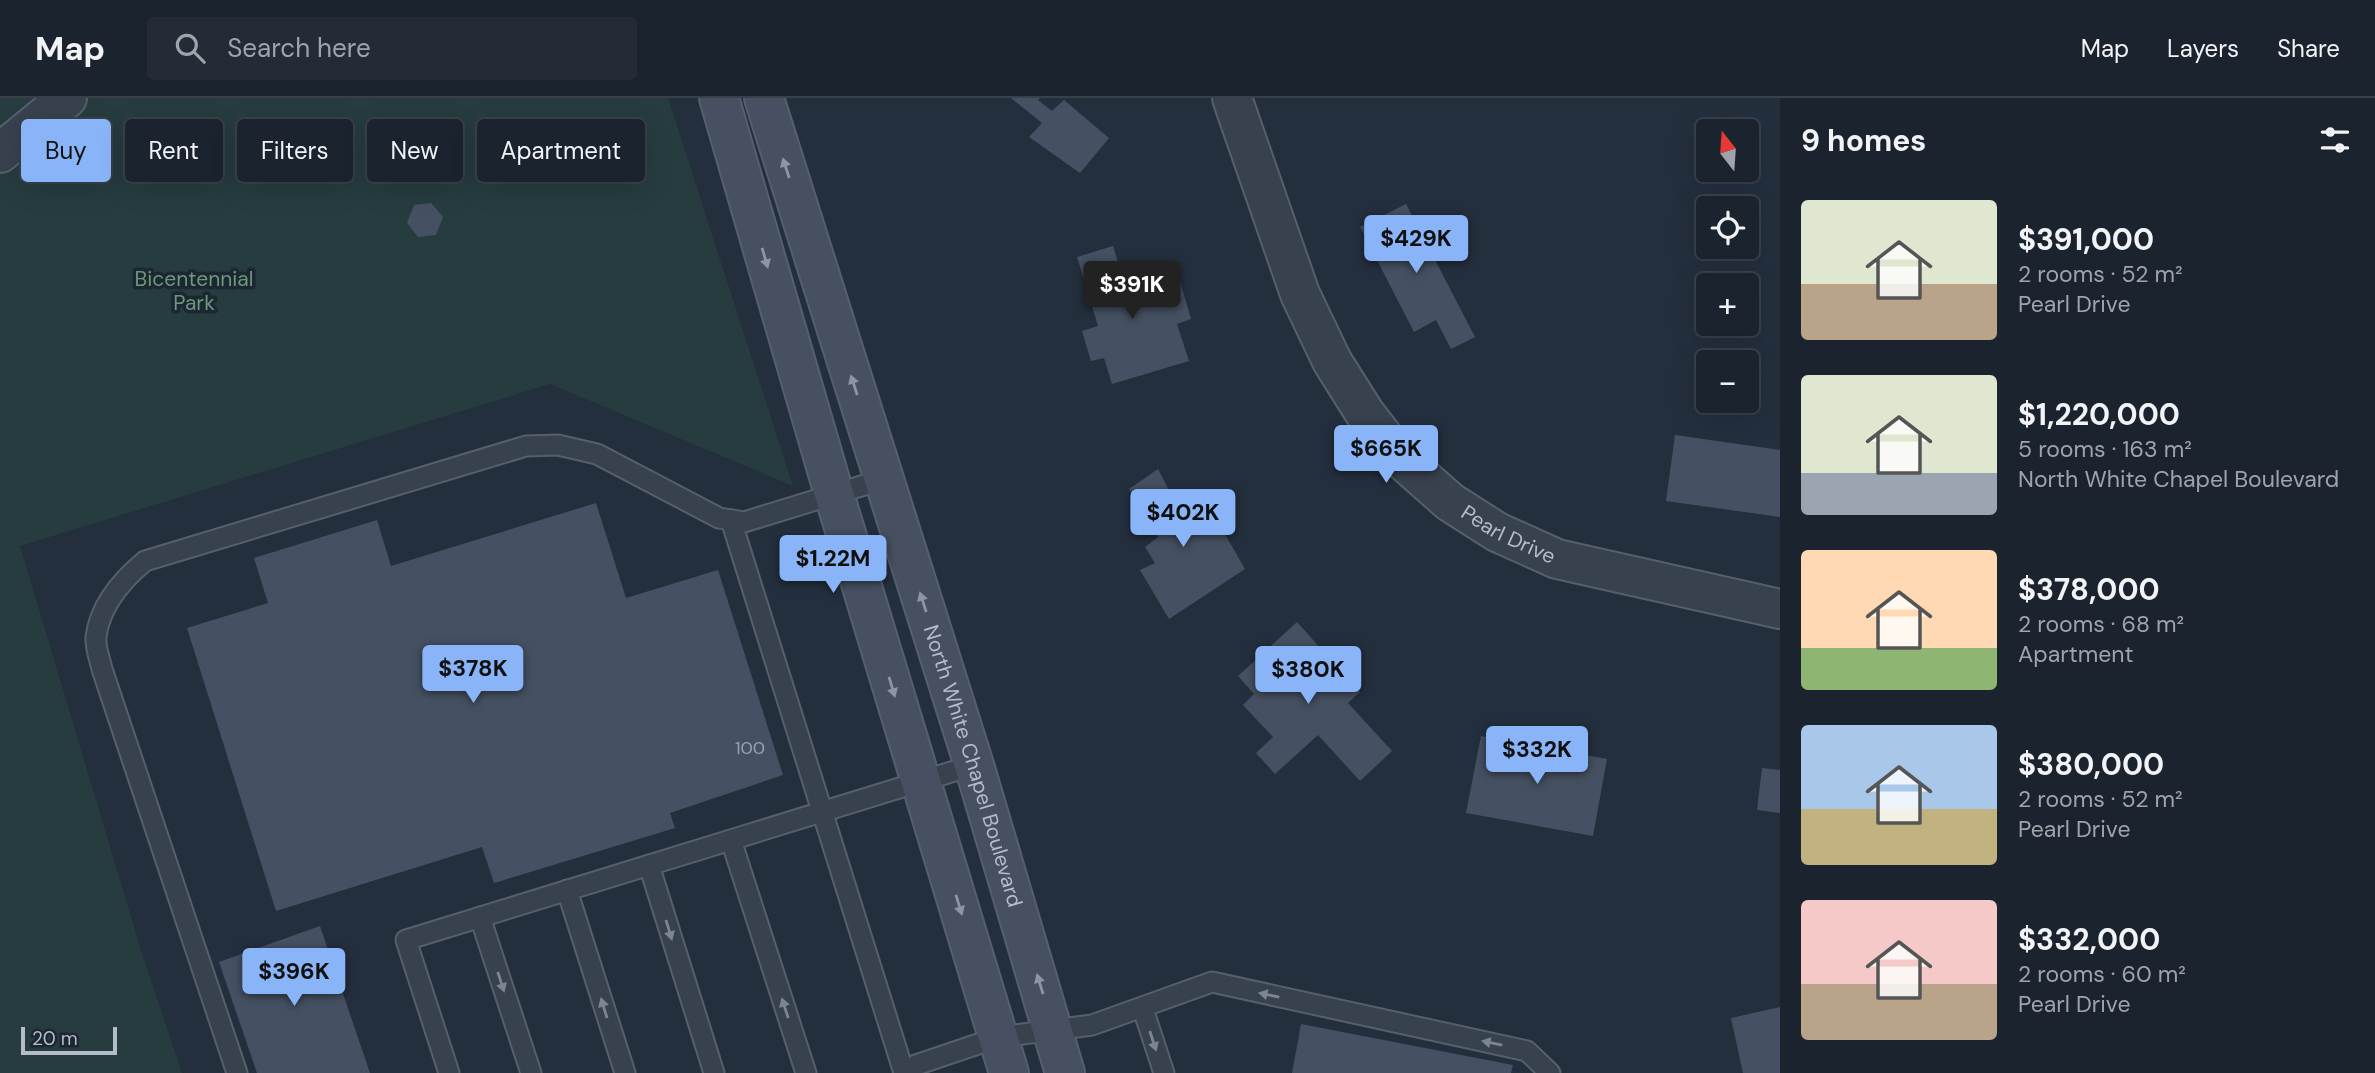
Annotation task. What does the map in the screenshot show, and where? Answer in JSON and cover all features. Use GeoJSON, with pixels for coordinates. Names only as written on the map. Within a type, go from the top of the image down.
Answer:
{"type":"FeatureCollection","features":[{"type":"Feature","properties":{"kind":"main road"},"geometry":{"type":"LineString","coordinates":[[719,98],[834,494],[1004,1055]]}},
{"type":"Feature","properties":{"kind":"main road","name":"North White Chapel Boulevard"},"geometry":{"type":"LineString","coordinates":[[764,98],[974,765],[1065,1073]]}},
{"type":"Feature","properties":{"kind":"street"},"geometry":{"type":"LineString","coordinates":[[0,153],[67,98]]}},
{"type":"Feature","properties":{"kind":"street","name":"Pearl Drive"},"geometry":{"type":"LineString","coordinates":[[1232,98],[1305,305],[1332,361],[1364,412],[1398,456],[1450,502],[1497,532],[1557,559],[1780,609]]}},
{"type":"Feature","properties":{"kind":"lane"},"geometry":{"type":"LineString","coordinates":[[237,1073],[102,669],[95,639],[103,612],[123,579],[145,561],[526,446],[558,445],[597,454],[719,518],[744,522],[884,479]]}},
{"type":"Feature","properties":{"kind":"lane"},"geometry":{"type":"LineString","coordinates":[[731,520],[821,813],[912,1071],[1004,1055],[1054,1031],[1092,1026],[1212,982],[1527,1051],[1550,1073]]}},
{"type":"Feature","properties":{"kind":"lane"},"geometry":{"type":"LineString","coordinates":[[449,1073],[406,940],[974,765]]}},
{"type":"Feature","properties":{"kind":"lane"},"geometry":{"type":"LineString","coordinates":[[731,840],[806,1073]]}},
{"type":"Feature","properties":{"kind":"lane"},"geometry":{"type":"LineString","coordinates":[[649,865],[714,1073]]}},
{"type":"Feature","properties":{"kind":"lane"},"geometry":{"type":"LineString","coordinates":[[567,890],[625,1073]]}},
{"type":"Feature","properties":{"kind":"lane"},"geometry":{"type":"LineString","coordinates":[[480,917],[531,1073]]}},
{"type":"Feature","properties":{"kind":"lane"},"geometry":{"type":"LineString","coordinates":[[1143,1009],[1164,1073]]}},
{"type":"Feature","properties":{"kind":"green space","name":"Bicentennial Park"},"geometry":{"type":"Polygon","coordinates":[[[0,98],[668,98],[793,486],[550,384],[20,546],[143,957],[182,1073],[0,1073],[0,98]]]}},
{"type":"Feature","properties":{"kind":"building"},"geometry":{"type":"Polygon","coordinates":[[[1011,98],[1040,98],[1038,100],[1052,111],[1064,100],[1109,138],[1080,173],[1029,137],[1042,123],[1011,98]]]}},
{"type":"Feature","properties":{"kind":"building"},"geometry":{"type":"Polygon","coordinates":[[[431,203],[443,217],[436,235],[418,237],[407,223],[414,205],[431,203]]]}},
{"type":"Feature","properties":{"kind":"building"},"geometry":{"type":"Polygon","coordinates":[[[1406,204],[1475,337],[1451,349],[1436,320],[1414,332],[1360,227],[1406,204]]]}},
{"type":"Feature","properties":{"kind":"building"},"geometry":{"type":"Polygon","coordinates":[[[1113,246],[1129,297],[1180,281],[1191,319],[1177,324],[1189,361],[1112,384],[1104,358],[1091,361],[1082,331],[1098,326],[1077,257],[1113,246]]]}},
{"type":"Feature","properties":{"kind":"building"},"geometry":{"type":"Polygon","coordinates":[[[1675,435],[1780,450],[1780,517],[1666,501],[1675,435]]]}},
{"type":"Feature","properties":{"kind":"building"},"geometry":{"type":"Polygon","coordinates":[[[1158,469],[1184,519],[1210,508],[1245,569],[1169,619],[1140,570],[1155,563],[1145,547],[1158,537],[1129,489],[1158,469]]]}},
{"type":"Feature","properties":{"kind":"building"},"geometry":{"type":"Polygon","coordinates":[[[596,503],[626,598],[718,570],[783,775],[670,813],[675,828],[494,883],[482,847],[276,911],[187,628],[268,603],[254,558],[377,520],[391,566],[596,503]]]}},
{"type":"Feature","properties":{"kind":"building"},"geometry":{"type":"Polygon","coordinates":[[[1297,622],[1360,692],[1348,703],[1392,751],[1360,781],[1318,735],[1275,774],[1256,753],[1273,737],[1243,705],[1254,694],[1238,676],[1297,622]]]}},
{"type":"Feature","properties":{"kind":"building"},"geometry":{"type":"Polygon","coordinates":[[[1481,736],[1607,759],[1593,836],[1466,813],[1481,736]]]}},
{"type":"Feature","properties":{"kind":"building"},"geometry":{"type":"Polygon","coordinates":[[[1762,768],[1780,770],[1780,813],[1757,810],[1762,768]]]}},
{"type":"Feature","properties":{"kind":"building"},"geometry":{"type":"Polygon","coordinates":[[[320,926],[370,1073],[257,1073],[219,962],[320,926]]]}},
{"type":"Feature","properties":{"kind":"building"},"geometry":{"type":"Polygon","coordinates":[[[1780,1007],[1780,1073],[1743,1073],[1731,1018],[1780,1007]]]}},
{"type":"Feature","properties":{"kind":"building"},"geometry":{"type":"Polygon","coordinates":[[[1301,1024],[1513,1065],[1511,1073],[1292,1073],[1301,1024]]]}}]}
